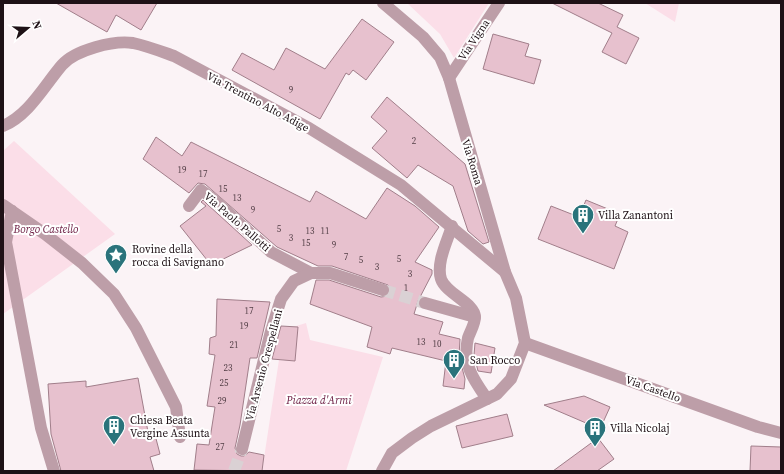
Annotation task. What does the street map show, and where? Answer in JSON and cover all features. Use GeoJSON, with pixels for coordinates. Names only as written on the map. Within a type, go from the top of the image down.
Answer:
{"type":"FeatureCollection","features":[{"type":"Feature","properties":{"kind":"street","name":"Via Roma"},"geometry":{"type":"LineString","coordinates":[[383,3],[423,37],[440,57],[449,78],[505,272],[516,298],[525,343]]}},
{"type":"Feature","properties":{"kind":"street","name":"Via Vigna"},"geometry":{"type":"LineString","coordinates":[[449,78],[499,3]]}},
{"type":"Feature","properties":{"kind":"street","name":"Via Trentino Alto Adige"},"geometry":{"type":"LineString","coordinates":[[3,126],[13,122],[33,102],[63,63],[84,51],[108,45],[131,43],[145,46],[174,56],[346,150],[402,185],[505,272]]}},
{"type":"Feature","properties":{"kind":"street","name":"Via Paolo Pallotti"},"geometry":{"type":"LineString","coordinates":[[189,206],[201,190],[212,198],[271,252],[312,273]]}},
{"type":"Feature","properties":{"kind":"street"},"geometry":{"type":"LineString","coordinates":[[8,208],[45,234],[82,263],[114,294],[136,328],[176,407],[180,437]]}},
{"type":"Feature","properties":{"kind":"street"},"geometry":{"type":"LineString","coordinates":[[8,208],[6,242],[41,428],[54,471]]}},
{"type":"Feature","properties":{"kind":"street"},"geometry":{"type":"LineString","coordinates":[[452,226],[440,265],[441,280],[448,290],[472,309],[475,317],[468,339],[465,356],[471,376],[487,399]]}},
{"type":"Feature","properties":{"kind":"street","name":"Via Arsenio Crespellani"},"geometry":{"type":"LineString","coordinates":[[242,449],[271,331],[281,299],[294,281],[312,273],[330,273],[383,290]]}},
{"type":"Feature","properties":{"kind":"street"},"geometry":{"type":"LineString","coordinates":[[425,304],[475,317]]}},
{"type":"Feature","properties":{"kind":"street"},"geometry":{"type":"LineString","coordinates":[[382,471],[392,453],[412,438],[430,426],[497,394],[511,379],[525,343]]}},
{"type":"Feature","properties":{"kind":"street","name":"Via Castello"},"geometry":{"type":"LineString","coordinates":[[525,343],[758,427],[781,433]]}},
{"type":"Feature","properties":{"kind":"green space"},"geometry":{"type":"Polygon","coordinates":[[[407,3],[489,3],[454,58],[440,34],[407,3]]]}},
{"type":"Feature","properties":{"kind":"green space"},"geometry":{"type":"Polygon","coordinates":[[[645,3],[679,3],[675,22],[645,3]]]}},
{"type":"Feature","properties":{"kind":"green space","name":"Borgo Castello"},"geometry":{"type":"Polygon","coordinates":[[[14,141],[115,234],[3,314],[3,151],[14,141]]]}},
{"type":"Feature","properties":{"kind":"green space","name":"Piazza d'Armi"},"geometry":{"type":"Polygon","coordinates":[[[306,323],[310,340],[383,357],[346,471],[262,471],[279,360],[294,361],[293,327],[306,323]]]}},
{"type":"Feature","properties":{"kind":"building"},"geometry":{"type":"Polygon","coordinates":[[[56,3],[157,3],[141,30],[116,15],[107,32],[56,3]]]}},
{"type":"Feature","properties":{"kind":"building"},"geometry":{"type":"Polygon","coordinates":[[[552,3],[598,3],[623,15],[617,27],[639,38],[626,64],[602,52],[612,33],[552,3]]]}},
{"type":"Feature","properties":{"kind":"building"},"geometry":{"type":"Polygon","coordinates":[[[362,19],[394,42],[366,80],[353,70],[349,75],[346,73],[320,119],[232,70],[242,53],[274,70],[286,48],[325,69],[362,19]]]}},
{"type":"Feature","properties":{"kind":"building"},"geometry":{"type":"Polygon","coordinates":[[[493,34],[529,44],[525,56],[541,60],[534,84],[483,69],[493,34]]]}},
{"type":"Feature","properties":{"kind":"building"},"geometry":{"type":"Polygon","coordinates":[[[387,97],[465,164],[489,242],[483,244],[468,231],[453,186],[418,165],[407,178],[372,148],[387,131],[371,117],[387,97]]]}},
{"type":"Feature","properties":{"kind":"building"},"geometry":{"type":"Polygon","coordinates":[[[156,137],[182,156],[191,142],[310,202],[316,191],[366,219],[387,188],[415,206],[439,227],[415,262],[432,270],[432,274],[418,301],[414,314],[443,322],[439,334],[460,339],[459,356],[465,379],[464,389],[443,386],[446,361],[392,348],[390,354],[367,347],[372,327],[310,304],[316,280],[329,280],[381,297],[388,296],[390,293],[388,285],[332,266],[318,266],[277,247],[205,184],[198,183],[189,193],[143,159],[156,137]]]}},
{"type":"Feature","properties":{"kind":"building"},"geometry":{"type":"Polygon","coordinates":[[[203,200],[252,245],[211,265],[180,226],[206,206],[201,202],[203,200]]]}},
{"type":"Feature","properties":{"kind":"building","name":"Villa Zanantoni"},"geometry":{"type":"Polygon","coordinates":[[[586,200],[620,214],[615,226],[628,232],[614,269],[538,239],[551,206],[579,217],[586,200]]]}},
{"type":"Feature","properties":{"kind":"building"},"geometry":{"type":"Polygon","coordinates":[[[217,299],[270,302],[257,358],[250,358],[235,448],[237,454],[241,456],[244,456],[249,452],[264,455],[262,471],[194,470],[197,444],[209,445],[215,407],[207,406],[215,355],[209,354],[210,338],[216,336],[217,299]]]}},
{"type":"Feature","properties":{"kind":"building"},"geometry":{"type":"Polygon","coordinates":[[[281,326],[298,327],[295,361],[272,359],[281,326]]]}},
{"type":"Feature","properties":{"kind":"building"},"geometry":{"type":"Polygon","coordinates":[[[475,343],[495,348],[491,373],[478,371],[474,355],[475,343]]]}},
{"type":"Feature","properties":{"kind":"building"},"geometry":{"type":"Polygon","coordinates":[[[138,378],[148,432],[154,431],[160,454],[150,457],[154,471],[61,471],[51,434],[48,384],[86,381],[86,387],[138,378]]]}},
{"type":"Feature","properties":{"kind":"building"},"geometry":{"type":"Polygon","coordinates":[[[584,396],[610,407],[600,429],[544,405],[584,396]]]}},
{"type":"Feature","properties":{"kind":"building"},"geometry":{"type":"Polygon","coordinates":[[[507,414],[513,436],[462,448],[456,426],[507,414]]]}},
{"type":"Feature","properties":{"kind":"building","name":"Villa Nicolaj"},"geometry":{"type":"Polygon","coordinates":[[[598,438],[614,459],[597,471],[553,471],[598,438]]]}},
{"type":"Feature","properties":{"kind":"building"},"geometry":{"type":"Polygon","coordinates":[[[751,446],[781,447],[781,471],[750,471],[751,446]]]}},
{"type":"Feature","properties":{"kind":"tunnel"},"geometry":{"type":"LineString","coordinates":[[383,290],[425,303]]}},
{"type":"Feature","properties":{"kind":"tunnel"},"geometry":{"type":"LineString","coordinates":[[234,471],[242,449]]}},
{"type":"Feature","properties":{"kind":"place","name":"Villa Zanantoni"},"geometry":{"type":"Point","coordinates":[583,234]}},
{"type":"Feature","properties":{"kind":"place","name":"Rovine della rocca di Savignano"},"geometry":{"type":"Point","coordinates":[116,274]}},
{"type":"Feature","properties":{"kind":"place","name":"San Rocco"},"geometry":{"type":"Point","coordinates":[454,380]}},
{"type":"Feature","properties":{"kind":"place","name":"Chiesa Beata Vergine Assunta"},"geometry":{"type":"Point","coordinates":[114,446]}},
{"type":"Feature","properties":{"kind":"place","name":"Villa Nicolaj"},"geometry":{"type":"Point","coordinates":[595,448]}}]}
